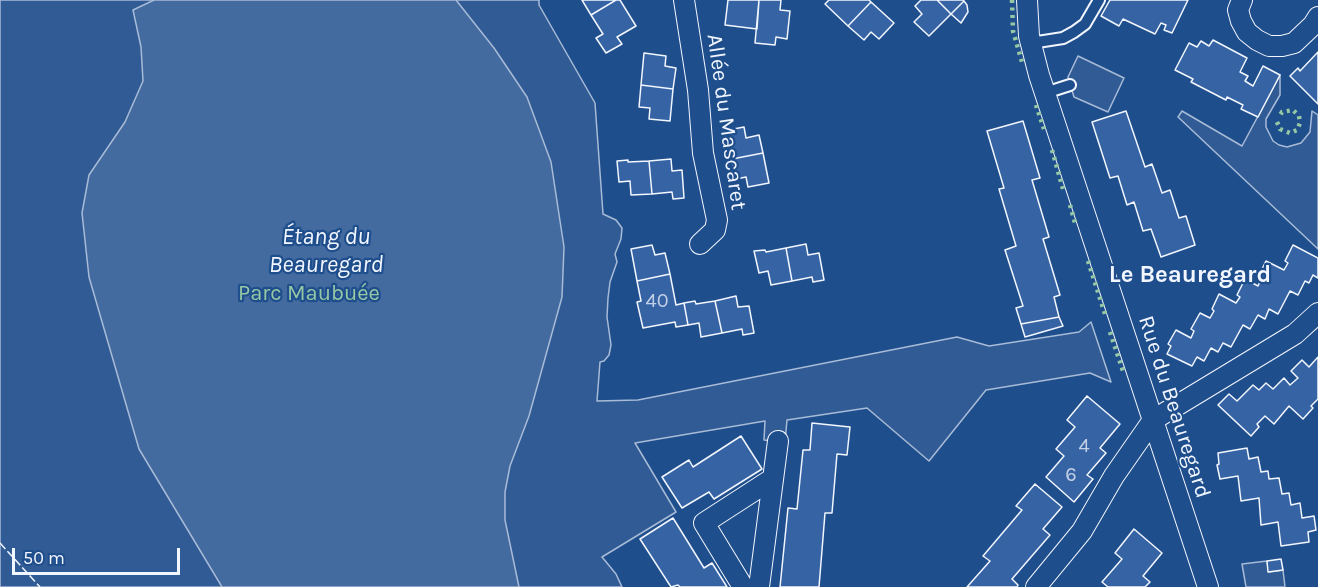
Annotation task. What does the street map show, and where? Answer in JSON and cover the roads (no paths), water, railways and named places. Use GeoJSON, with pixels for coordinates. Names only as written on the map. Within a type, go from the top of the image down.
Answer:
{"type":"FeatureCollection","features":[{"type":"Feature","properties":{"kind":"street","name":"Allée du Mascaret"},"geometry":{"type":"LineString","coordinates":[[684,0],[698,90],[703,153],[717,220],[715,230],[700,244]]}},
{"type":"Feature","properties":{"kind":"street","name":"Rue du Beauregard"},"geometry":{"type":"LineString","coordinates":[[1027,0],[1027,25],[1045,93],[1208,587]]}},
{"type":"Feature","properties":{"kind":"street"},"geometry":{"type":"LineString","coordinates":[[1242,0],[1238,10],[1241,21],[1257,40],[1269,45],[1282,46],[1294,43],[1318,17]]}},
{"type":"Feature","properties":{"kind":"street"},"geometry":{"type":"LineString","coordinates":[[1036,587],[1082,531],[1114,476],[1153,420],[1295,334],[1318,313]]}},
{"type":"Feature","properties":{"kind":"street"},"geometry":{"type":"LineString","coordinates":[[759,587],[778,441]]}},
{"type":"Feature","properties":{"kind":"street"},"geometry":{"type":"LineString","coordinates":[[742,587],[704,523],[772,479]]}},
{"type":"Feature","properties":{"kind":"lane"},"geometry":{"type":"LineString","coordinates":[[1031,43],[1063,38],[1074,32],[1085,24],[1099,0]]}},
{"type":"Feature","properties":{"kind":"lane"},"geometry":{"type":"LineString","coordinates":[[1045,93],[1070,85]]}},
{"type":"Feature","properties":{"kind":"water","name":"Étang du Beauregard"},"geometry":{"type":"Polygon","coordinates":[[[154,0],[456,0],[494,48],[527,97],[551,162],[564,247],[562,297],[529,416],[510,466],[505,492],[505,520],[519,587],[222,587],[139,449],[89,277],[82,213],[89,175],[125,122],[143,81],[141,47],[133,10],[154,0]]]}},
{"type":"Feature","properties":{"kind":"district","name":"Le Beauregard"},"geometry":{"type":"Point","coordinates":[1190,275]}},
{"type":"Feature","properties":{"kind":"park label","name":"Parc Maubuée"},"geometry":{"type":"Point","coordinates":[309,294]}}]}
